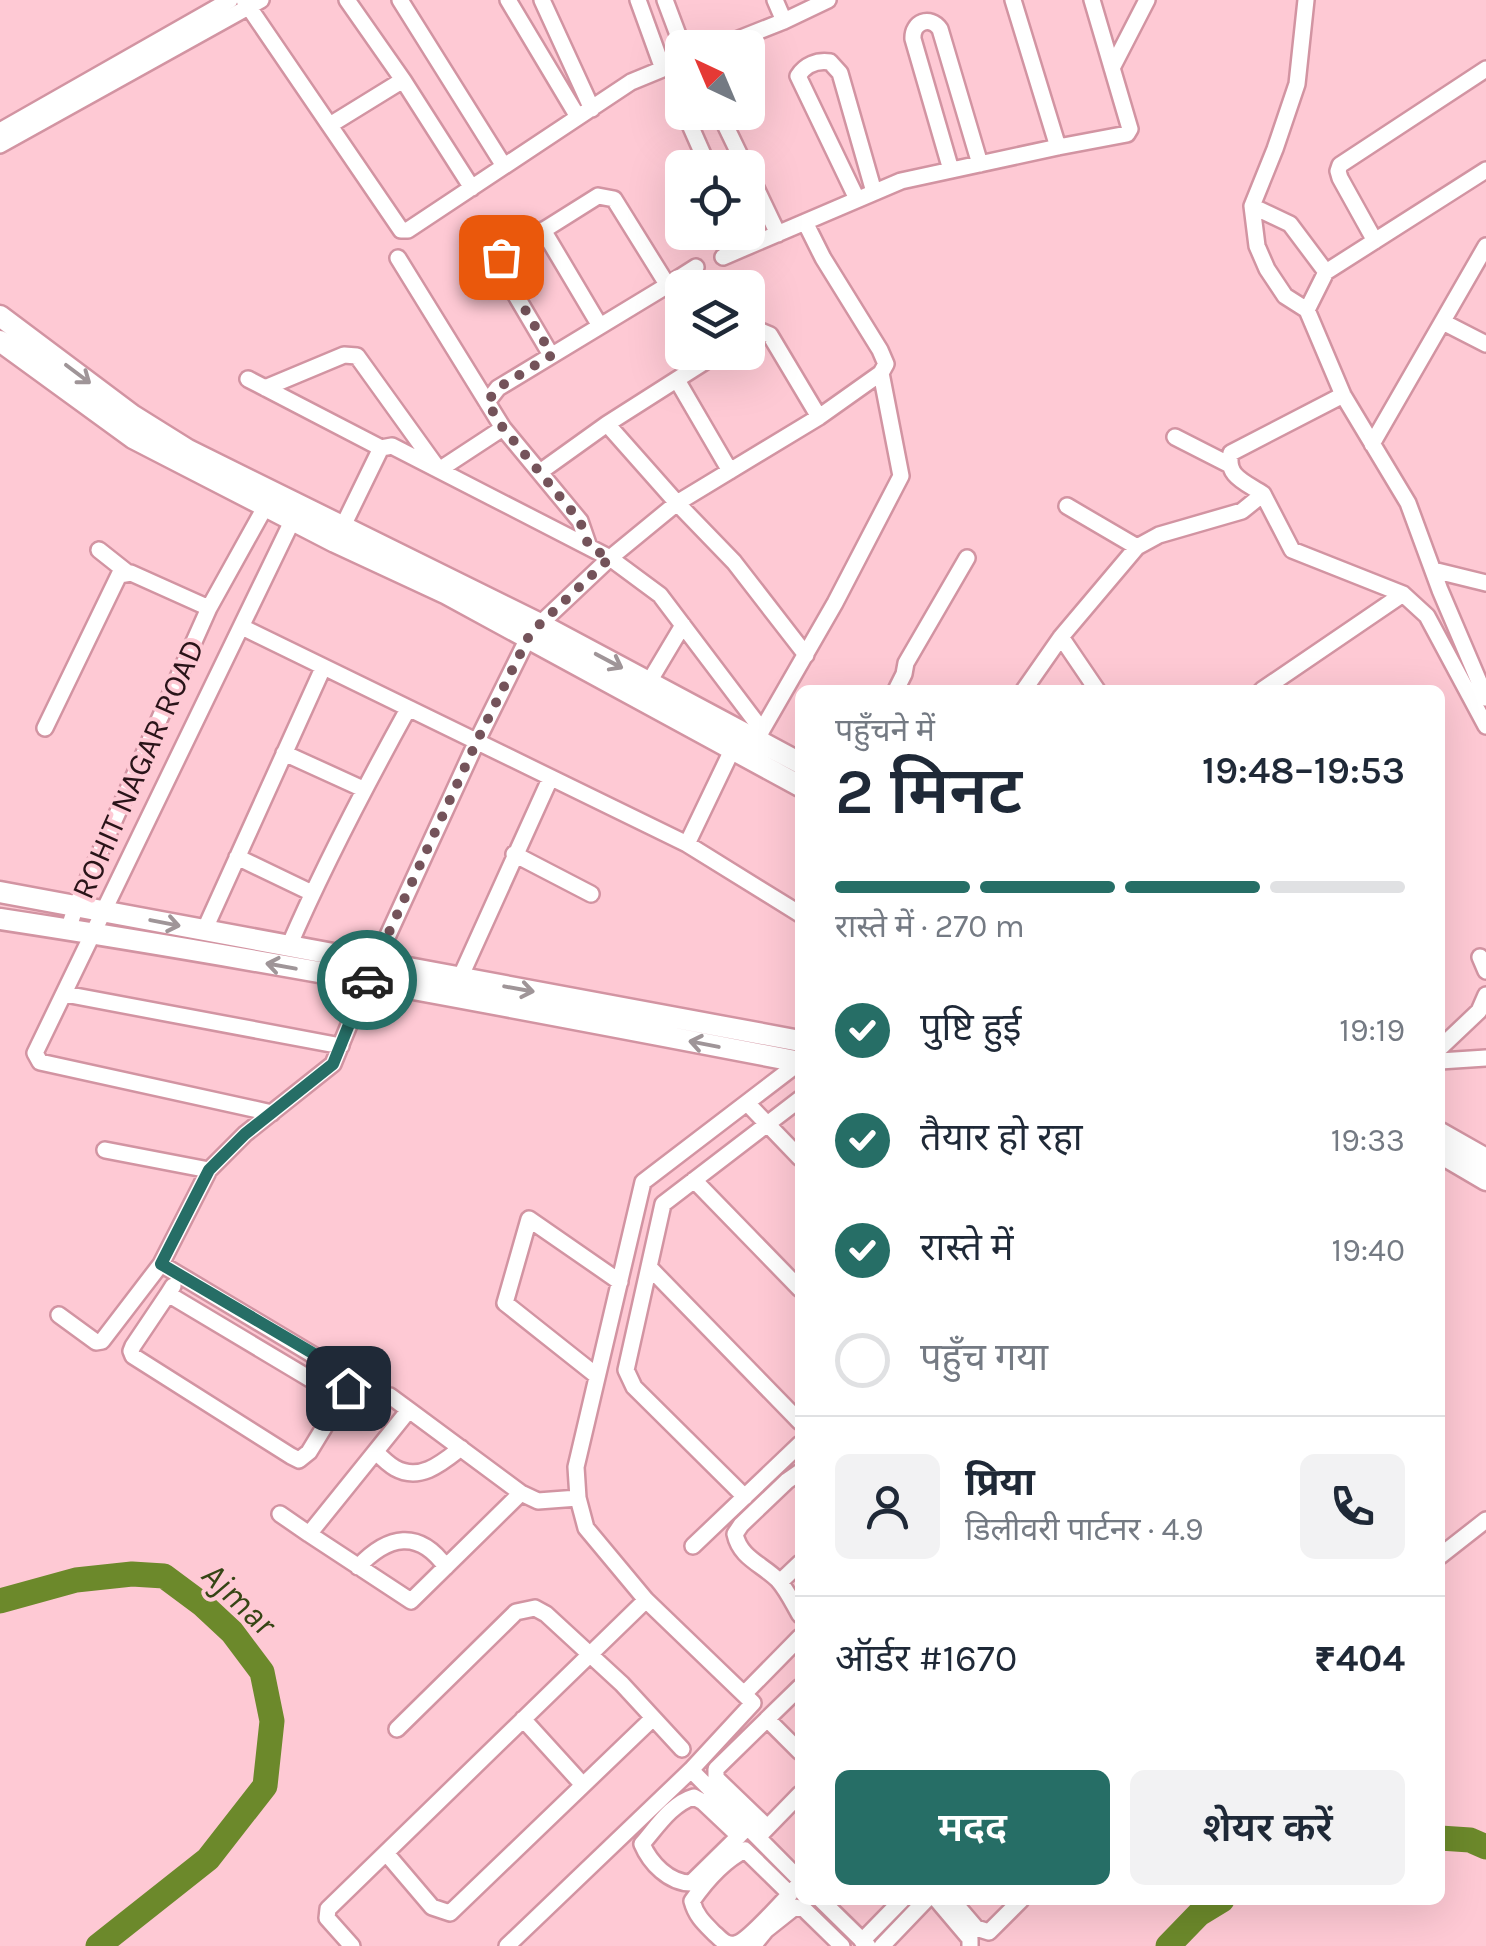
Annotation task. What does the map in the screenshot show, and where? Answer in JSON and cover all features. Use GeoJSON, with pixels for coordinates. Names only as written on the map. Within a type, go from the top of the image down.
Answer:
{"type":"FeatureCollection","features":[{"type":"Feature","properties":{"kind":"street"},"geometry":{"type":"LineString","coordinates":[[0,131],[230,0]]}},
{"type":"Feature","properties":{"kind":"street"},"geometry":{"type":"LineString","coordinates":[[348,0],[472,188]]}},
{"type":"Feature","properties":{"kind":"street"},"geometry":{"type":"LineString","coordinates":[[400,0],[504,166]]}},
{"type":"Feature","properties":{"kind":"street"},"geometry":{"type":"LineString","coordinates":[[508,0],[585,113]]}},
{"type":"Feature","properties":{"kind":"street"},"geometry":{"type":"LineString","coordinates":[[542,0],[585,113]]}},
{"type":"Feature","properties":{"kind":"street"},"geometry":{"type":"LineString","coordinates":[[638,0],[662,69]]}},
{"type":"Feature","properties":{"kind":"street"},"geometry":{"type":"LineString","coordinates":[[665,0],[676,30]]}},
{"type":"Feature","properties":{"kind":"street"},"geometry":{"type":"LineString","coordinates":[[775,0],[784,21]]}},
{"type":"Feature","properties":{"kind":"street"},"geometry":{"type":"LineString","coordinates":[[761,30],[809,4],[828,0]]}},
{"type":"Feature","properties":{"kind":"street"},"geometry":{"type":"LineString","coordinates":[[1013,0],[1058,147]]}},
{"type":"Feature","properties":{"kind":"street"},"geometry":{"type":"LineString","coordinates":[[765,236],[778,234],[901,181],[1129,132],[1092,0]]}},
{"type":"Feature","properties":{"kind":"street"},"geometry":{"type":"LineString","coordinates":[[1112,68],[1147,0]]}},
{"type":"Feature","properties":{"kind":"street"},"geometry":{"type":"LineString","coordinates":[[1306,0],[1298,84],[1252,206],[1257,246],[1285,296],[1306,310],[1342,395],[1408,503],[1486,698]]}},
{"type":"Feature","properties":{"kind":"street"},"geometry":{"type":"LineString","coordinates":[[0,144],[251,2],[401,230],[408,230],[631,82],[665,68]]}},
{"type":"Feature","properties":{"kind":"street"},"geometry":{"type":"LineString","coordinates":[[950,170],[913,39],[912,31],[926,20],[938,26],[980,164]]}},
{"type":"Feature","properties":{"kind":"street"},"geometry":{"type":"LineString","coordinates":[[857,200],[798,76],[813,63],[830,62],[840,72],[874,192]]}},
{"type":"Feature","properties":{"kind":"street"},"geometry":{"type":"LineString","coordinates":[[1376,241],[1340,178],[1340,165],[1486,69]]}},
{"type":"Feature","properties":{"kind":"street"},"geometry":{"type":"LineString","coordinates":[[330,125],[403,80]]}},
{"type":"Feature","properties":{"kind":"street"},"geometry":{"type":"LineString","coordinates":[[1306,310],[1326,272],[1486,170]]}},
{"type":"Feature","properties":{"kind":"street"},"geometry":{"type":"LineString","coordinates":[[552,355],[498,264],[501,257],[598,196],[614,199],[665,281],[663,288]]}},
{"type":"Feature","properties":{"kind":"street"},"geometry":{"type":"LineString","coordinates":[[1252,206],[1290,224],[1326,272]]}},
{"type":"Feature","properties":{"kind":"street"},"geometry":{"type":"LineString","coordinates":[[765,207],[778,234]]}},
{"type":"Feature","properties":{"kind":"street"},"geometry":{"type":"LineString","coordinates":[[59,1315],[96,1342],[102,1341],[161,1264],[209,1170],[245,1134],[333,1064],[476,743],[534,631],[610,558],[677,503],[881,373],[886,364],[880,350],[805,222]]}},
{"type":"Feature","properties":{"kind":"street"},"geometry":{"type":"LineString","coordinates":[[543,230],[600,326]]}},
{"type":"Feature","properties":{"kind":"street"},"geometry":{"type":"LineString","coordinates":[[1372,444],[1486,246]]}},
{"type":"Feature","properties":{"kind":"street"},"geometry":{"type":"LineString","coordinates":[[723,257],[732,250]]}},
{"type":"Feature","properties":{"kind":"street"},"geometry":{"type":"LineString","coordinates":[[398,258],[503,428],[580,521],[589,547]]}},
{"type":"Feature","properties":{"kind":"street"},"geometry":{"type":"LineString","coordinates":[[487,402],[498,388],[696,267]]}},
{"type":"Feature","properties":{"kind":"street"},"geometry":{"type":"LineString","coordinates":[[0,316],[149,426],[269,499]]}},
{"type":"Feature","properties":{"kind":"street"},"geometry":{"type":"LineString","coordinates":[[1442,322],[1486,344]]}},
{"type":"Feature","properties":{"kind":"street"},"geometry":{"type":"LineString","coordinates":[[765,333],[770,335],[819,416]]}},
{"type":"Feature","properties":{"kind":"street"},"geometry":{"type":"LineString","coordinates":[[0,341],[133,438],[297,512],[343,526],[534,631],[795,783]]}},
{"type":"Feature","properties":{"kind":"street"},"geometry":{"type":"LineString","coordinates":[[265,388],[344,354],[357,356],[440,470]]}},
{"type":"Feature","properties":{"kind":"street"},"geometry":{"type":"LineString","coordinates":[[540,472],[692,370]]}},
{"type":"Feature","properties":{"kind":"street"},"geometry":{"type":"LineString","coordinates":[[760,735],[901,476],[881,373]]}},
{"type":"Feature","properties":{"kind":"street"},"geometry":{"type":"LineString","coordinates":[[248,379],[381,448],[392,446],[610,558],[660,595],[760,735]]}},
{"type":"Feature","properties":{"kind":"street"},"geometry":{"type":"LineString","coordinates":[[677,380],[730,470]]}},
{"type":"Feature","properties":{"kind":"street"},"geometry":{"type":"LineString","coordinates":[[1342,395],[1231,453],[1231,472],[1263,494],[1292,550],[1402,594],[1426,616],[1486,726]]}},
{"type":"Feature","properties":{"kind":"street"},"geometry":{"type":"LineString","coordinates":[[608,424],[734,562],[806,655]]}},
{"type":"Feature","properties":{"kind":"street"},"geometry":{"type":"LineString","coordinates":[[440,470],[503,428]]}},
{"type":"Feature","properties":{"kind":"street"},"geometry":{"type":"LineString","coordinates":[[1175,437],[1228,464]]}},
{"type":"Feature","properties":{"kind":"street"},"geometry":{"type":"LineString","coordinates":[[343,526],[381,448]]}},
{"type":"Feature","properties":{"kind":"street"},"geometry":{"type":"LineString","coordinates":[[1027,685],[1061,637],[1136,547],[1159,535],[1242,511],[1263,494]]}},
{"type":"Feature","properties":{"kind":"street","name":"ROHIT NAGAR ROAD"},"geometry":{"type":"LineString","coordinates":[[68,930],[209,608],[269,499]]}},
{"type":"Feature","properties":{"kind":"street"},"geometry":{"type":"LineString","coordinates":[[1067,506],[1136,547]]}},
{"type":"Feature","properties":{"kind":"street"},"geometry":{"type":"LineString","coordinates":[[272,1113],[40,1062],[35,1054],[297,512]]}},
{"type":"Feature","properties":{"kind":"street"},"geometry":{"type":"LineString","coordinates":[[297,512],[335,542],[649,682],[760,735],[795,760]]}},
{"type":"Feature","properties":{"kind":"street","name":"ROHIT NAGAR ROAD"},"geometry":{"type":"LineString","coordinates":[[99,550],[128,573],[209,608]]}},
{"type":"Feature","properties":{"kind":"street"},"geometry":{"type":"LineString","coordinates":[[898,685],[906,663],[967,558]]}},
{"type":"Feature","properties":{"kind":"street"},"geometry":{"type":"LineString","coordinates":[[1433,570],[1486,584]]}},
{"type":"Feature","properties":{"kind":"street"},"geometry":{"type":"LineString","coordinates":[[45,728],[119,575],[128,573]]}},
{"type":"Feature","properties":{"kind":"street"},"geometry":{"type":"LineString","coordinates":[[1269,685],[1402,594]]}},
{"type":"Feature","properties":{"kind":"street"},"geometry":{"type":"LineString","coordinates":[[649,682],[683,625]]}},
{"type":"Feature","properties":{"kind":"street"},"geometry":{"type":"LineString","coordinates":[[242,627],[686,844],[795,911]]}},
{"type":"Feature","properties":{"kind":"street"},"geometry":{"type":"LineString","coordinates":[[1061,637],[1094,685]]}},
{"type":"Feature","properties":{"kind":"street"},"geometry":{"type":"LineString","coordinates":[[204,930],[324,668]]}},
{"type":"Feature","properties":{"kind":"street"},"geometry":{"type":"LineString","coordinates":[[288,946],[363,790],[408,709]]}},
{"type":"Feature","properties":{"kind":"street"},"geometry":{"type":"LineString","coordinates":[[686,844],[733,748]]}},
{"type":"Feature","properties":{"kind":"street"},"geometry":{"type":"LineString","coordinates":[[284,753],[363,790]]}},
{"type":"Feature","properties":{"kind":"street"},"geometry":{"type":"LineString","coordinates":[[460,978],[550,778]]}},
{"type":"Feature","properties":{"kind":"street"},"geometry":{"type":"LineString","coordinates":[[514,854],[591,894]]}},
{"type":"Feature","properties":{"kind":"street"},"geometry":{"type":"LineString","coordinates":[[237,858],[312,893]]}},
{"type":"Feature","properties":{"kind":"street"},"geometry":{"type":"LineString","coordinates":[[0,892],[288,946],[371,972],[795,1061]]}},
{"type":"Feature","properties":{"kind":"street"},"geometry":{"type":"LineString","coordinates":[[0,919],[371,972],[460,978],[795,1040]]}},
{"type":"Feature","properties":{"kind":"street"},"geometry":{"type":"LineString","coordinates":[[65,994],[340,1046]]}},
{"type":"Feature","properties":{"kind":"street"},"geometry":{"type":"LineString","coordinates":[[1445,1043],[1479,1011],[1486,995]]}},
{"type":"Feature","properties":{"kind":"street"},"geometry":{"type":"LineString","coordinates":[[1445,1061],[1486,1058]]}},
{"type":"Feature","properties":{"kind":"street"},"geometry":{"type":"LineString","coordinates":[[506,1946],[692,1770],[754,1703],[646,1600],[586,1528],[578,1498],[576,1467],[643,1182],[795,1066]]}},
{"type":"Feature","properties":{"kind":"street"},"geometry":{"type":"LineString","coordinates":[[746,1103],[795,1153]]}},
{"type":"Feature","properties":{"kind":"street"},"geometry":{"type":"LineString","coordinates":[[745,1496],[634,1387],[626,1370],[663,1204],[795,1103]]}},
{"type":"Feature","properties":{"kind":"street"},"geometry":{"type":"LineString","coordinates":[[1445,1136],[1486,1159]]}},
{"type":"Feature","properties":{"kind":"street"},"geometry":{"type":"LineString","coordinates":[[105,1150],[209,1170]]}},
{"type":"Feature","properties":{"kind":"street"},"geometry":{"type":"LineString","coordinates":[[1445,1156],[1486,1180]]}},
{"type":"Feature","properties":{"kind":"street"},"geometry":{"type":"LineString","coordinates":[[694,1180],[795,1284]]}},
{"type":"Feature","properties":{"kind":"street"},"geometry":{"type":"LineString","coordinates":[[597,1376],[505,1303],[529,1219],[620,1282]]}},
{"type":"Feature","properties":{"kind":"street"},"geometry":{"type":"LineString","coordinates":[[161,1264],[180,1274],[350,1377],[348,1388],[309,1452],[299,1460],[133,1356],[130,1351],[180,1274]]}},
{"type":"Feature","properties":{"kind":"street"},"geometry":{"type":"LineString","coordinates":[[649,1267],[795,1417]]}},
{"type":"Feature","properties":{"kind":"street"},"geometry":{"type":"LineString","coordinates":[[168,1294],[342,1398]]}},
{"type":"Feature","properties":{"kind":"street"},"geometry":{"type":"LineString","coordinates":[[117,1336],[134,1345]]}},
{"type":"Feature","properties":{"kind":"street"},"geometry":{"type":"LineString","coordinates":[[390,1396],[521,1493],[538,1502],[578,1498]]}},
{"type":"Feature","properties":{"kind":"street"},"geometry":{"type":"LineString","coordinates":[[308,1534],[409,1410]]}},
{"type":"Feature","properties":{"kind":"street"},"geometry":{"type":"LineString","coordinates":[[376,1452],[396,1469],[413,1472],[429,1471],[461,1448]]}},
{"type":"Feature","properties":{"kind":"street"},"geometry":{"type":"LineString","coordinates":[[694,1546],[795,1449]]}},
{"type":"Feature","properties":{"kind":"street"},"geometry":{"type":"LineString","coordinates":[[795,1475],[735,1534],[744,1555],[780,1582],[795,1606]]}},
{"type":"Feature","properties":{"kind":"street"},"geometry":{"type":"LineString","coordinates":[[280,1514],[411,1602],[521,1493]]}},
{"type":"Feature","properties":{"kind":"street"},"geometry":{"type":"LineString","coordinates":[[1445,1552],[1486,1520]]}},
{"type":"Feature","properties":{"kind":"street"},"geometry":{"type":"LineString","coordinates":[[358,1567],[371,1552],[396,1541],[425,1544],[446,1566]]}},
{"type":"Feature","properties":{"kind":"street"},"geometry":{"type":"LineString","coordinates":[[780,1582],[795,1568]]}},
{"type":"Feature","properties":{"kind":"street"},"geometry":{"type":"LineString","coordinates":[[352,1946],[326,1918],[328,1909],[646,1600]]}},
{"type":"Feature","properties":{"kind":"street"},"geometry":{"type":"LineString","coordinates":[[397,1729],[516,1612],[535,1608],[622,1684],[682,1750]]}},
{"type":"Feature","properties":{"kind":"street"},"geometry":{"type":"LineString","coordinates":[[744,1694],[795,1642]]}},
{"type":"Feature","properties":{"kind":"street"},"geometry":{"type":"LineString","coordinates":[[752,1832],[716,1778],[716,1769],[795,1692]]}},
{"type":"Feature","properties":{"kind":"street"},"geometry":{"type":"LineString","coordinates":[[523,1719],[583,1785]]}},
{"type":"Feature","properties":{"kind":"street"},"geometry":{"type":"LineString","coordinates":[[386,1853],[432,1908],[450,1913],[652,1719]]}},
{"type":"Feature","properties":{"kind":"street"},"geometry":{"type":"LineString","coordinates":[[767,1719],[795,1747]]}},
{"type":"Feature","properties":{"kind":"street"},"geometry":{"type":"LineString","coordinates":[[692,1770],[795,1884]]}},
{"type":"Feature","properties":{"kind":"street"},"geometry":{"type":"LineString","coordinates":[[752,1832],[694,1797],[686,1798],[642,1844],[643,1850],[676,1882],[691,1883],[795,1798]]}},
{"type":"Feature","properties":{"kind":"street"},"geometry":{"type":"LineString","coordinates":[[795,1884],[745,1850],[704,1884],[692,1901],[695,1914],[725,1944],[736,1944],[747,1938],[795,1886]]}},
{"type":"Feature","properties":{"kind":"street"},"geometry":{"type":"LineString","coordinates":[[825,1905],[855,1943]]}},
{"type":"Feature","properties":{"kind":"street"},"geometry":{"type":"LineString","coordinates":[[855,1943],[897,1905]]}},
{"type":"Feature","properties":{"kind":"street"},"geometry":{"type":"LineString","coordinates":[[882,1946],[921,1905]]}},
{"type":"Feature","properties":{"kind":"street"},"geometry":{"type":"LineString","coordinates":[[941,1905],[970,1939],[970,1946]]}},
{"type":"Feature","properties":{"kind":"street"},"geometry":{"type":"LineString","coordinates":[[956,1905],[983,1932],[989,1932],[1016,1905]]}},
{"type":"Feature","properties":{"kind":"street"},"geometry":{"type":"LineString","coordinates":[[753,1946],[795,1907],[855,1943]]}},
{"type":"Feature","properties":{"kind":"waterway","name":"Ajmar"},"geometry":{"type":"LineString","coordinates":[[0,1601],[76,1580],[132,1574],[164,1576],[232,1632],[262,1672],[272,1721],[265,1786],[208,1859],[98,1946]]}},
{"type":"Feature","properties":{"kind":"waterway","name":"Ajmar"},"geometry":{"type":"LineString","coordinates":[[1445,1838],[1470,1840],[1486,1847]]}},
{"type":"Feature","properties":{"kind":"waterway","name":"Ajmar"},"geometry":{"type":"LineString","coordinates":[[1168,1946],[1199,1914],[1214,1905]]}},
{"type":"Feature","properties":{"kind":"way so far"},"geometry":{"type":"LineString","coordinates":[[367,980],[528,638],[610,558],[589,547],[580,521],[503,428],[487,402],[498,388],[552,355],[498,264],[501,257]]}},
{"type":"Feature","properties":{"kind":"route"},"geometry":{"type":"LineString","coordinates":[[348,1388],[350,1377],[338,1368],[161,1264],[209,1170],[245,1134],[333,1064],[367,980]]}}]}
